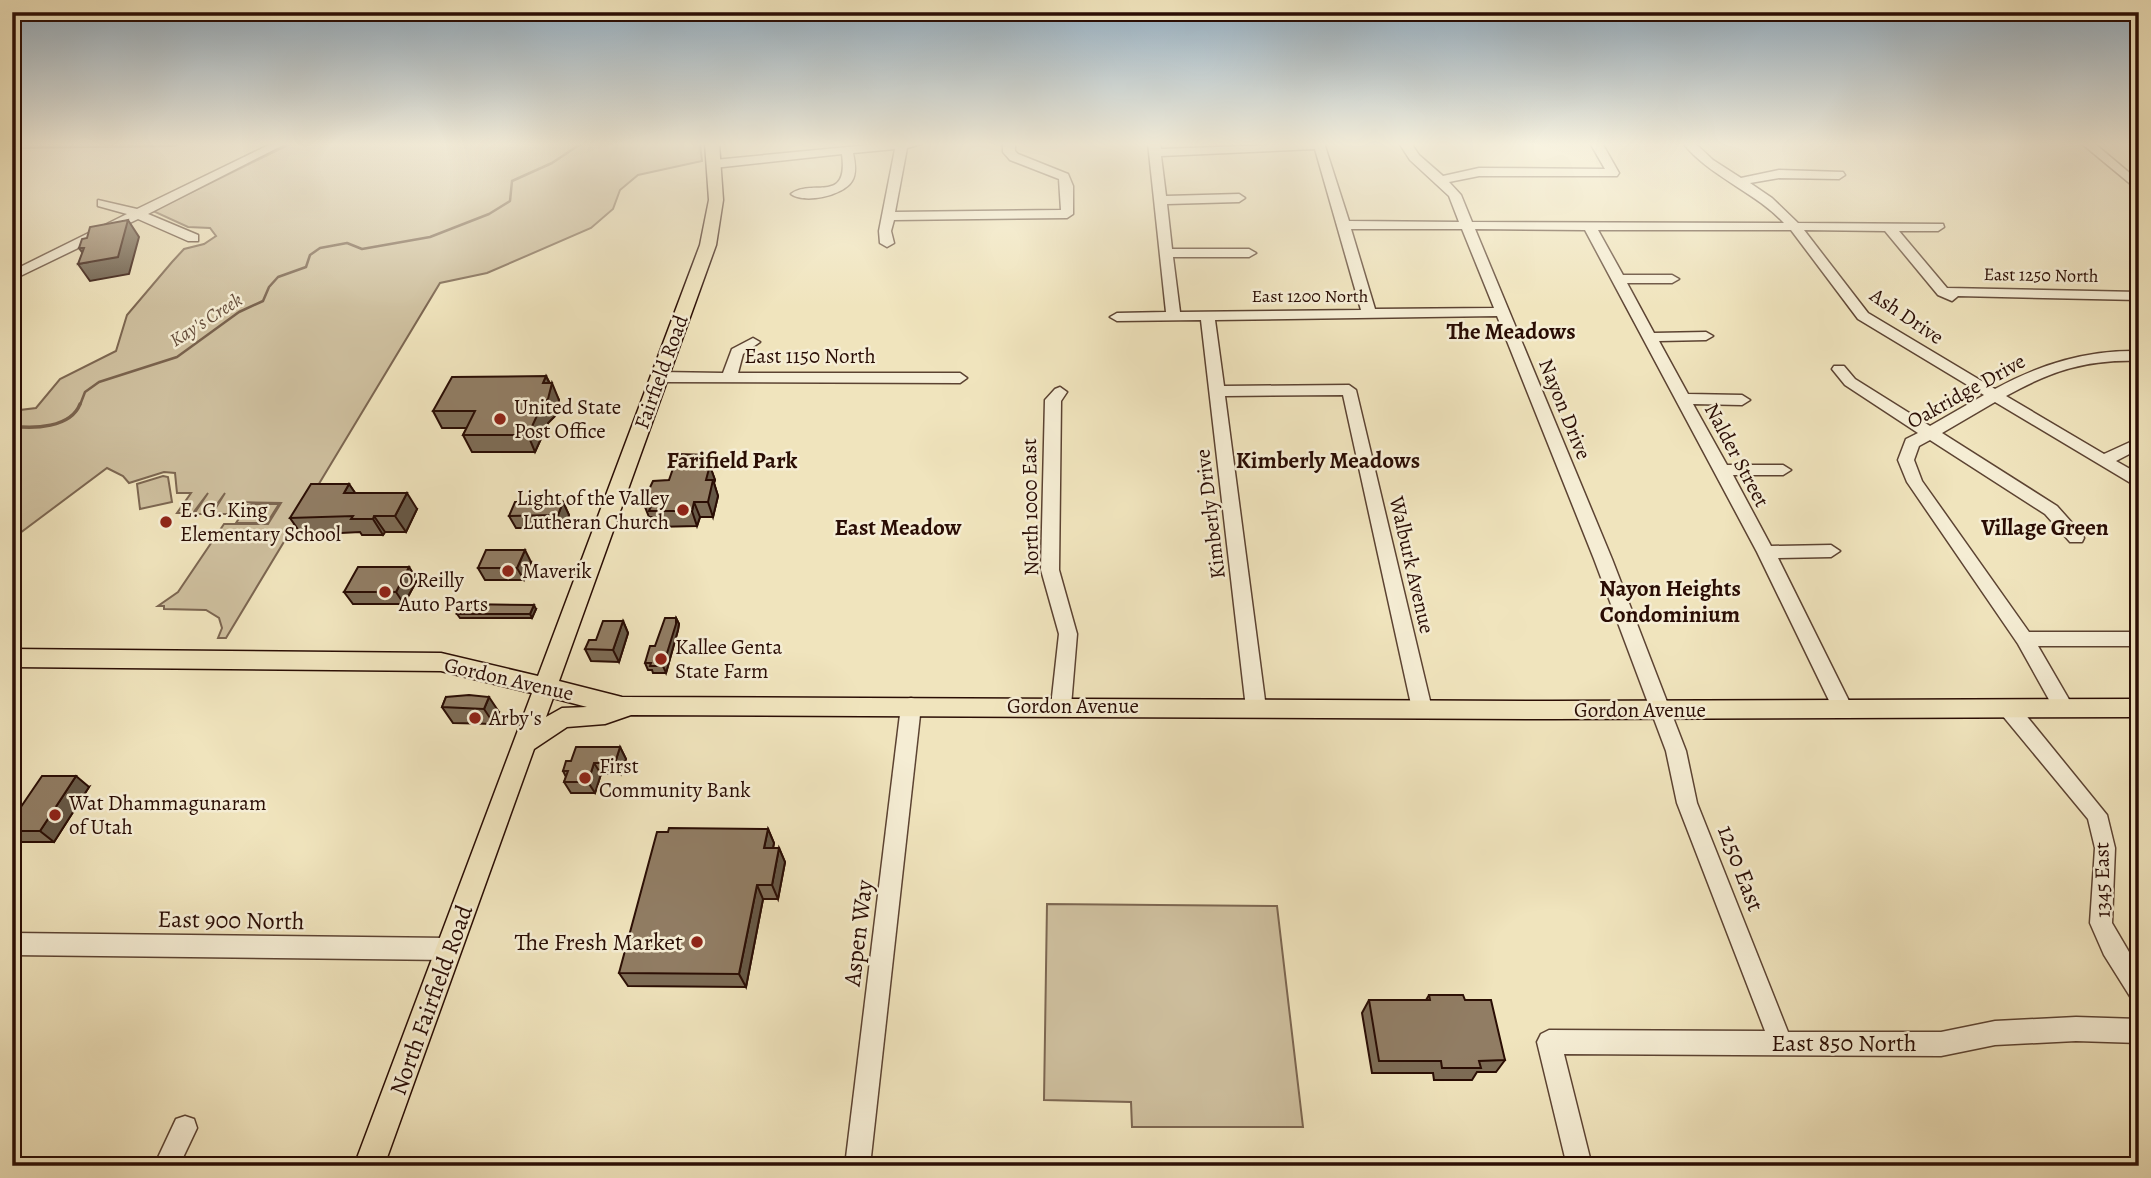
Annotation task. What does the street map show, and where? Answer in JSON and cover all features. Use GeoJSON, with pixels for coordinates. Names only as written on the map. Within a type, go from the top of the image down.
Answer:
{"type":"FeatureCollection","features":[{"type":"Feature","properties":{"kind":"main road","name":"Fairfield Road"},"geometry":{"type":"LineString","coordinates":[[492,833],[713,228],[716,198]]}},
{"type":"Feature","properties":{"kind":"main road","name":"Gordon Avenue"},"geometry":{"type":"LineString","coordinates":[[12,658],[441,662],[546,686],[612,705],[637,706],[2139,708]]}},
{"type":"Feature","properties":{"kind":"main road"},"geometry":{"type":"LineString","coordinates":[[525,743],[562,718],[605,715],[637,706]]}},
{"type":"Feature","properties":{"kind":"main road","name":"North Fairfield Road"},"geometry":{"type":"LineString","coordinates":[[369,1166],[492,833]]}},
{"type":"Feature","properties":{"kind":"street"},"geometry":{"type":"LineString","coordinates":[[12,276],[168,198]]}},
{"type":"Feature","properties":{"kind":"street"},"geometry":{"type":"LineString","coordinates":[[887,243],[885,231],[892,198]]}},
{"type":"Feature","properties":{"kind":"street"},"geometry":{"type":"LineString","coordinates":[[888,216],[1067,214],[1067,198]]}},
{"type":"Feature","properties":{"kind":"street"},"geometry":{"type":"LineString","coordinates":[[1172,316],[1160,200],[1239,198]]}},
{"type":"Feature","properties":{"kind":"street"},"geometry":{"type":"LineString","coordinates":[[1335,198],[1370,315]]}},
{"type":"Feature","properties":{"kind":"street","name":"Nayon Drive"},"geometry":{"type":"LineString","coordinates":[[1456,198],[1603,559],[1659,709]]}},
{"type":"Feature","properties":{"kind":"street","name":"Ash Drive"},"geometry":{"type":"LineString","coordinates":[[1765,198],[1793,226],[1847,299],[1863,316],[2139,482]]}},
{"type":"Feature","properties":{"kind":"street"},"geometry":{"type":"LineString","coordinates":[[102,203],[137,213],[193,238]]}},
{"type":"Feature","properties":{"kind":"street"},"geometry":{"type":"LineString","coordinates":[[1343,225],[1938,227]]}},
{"type":"Feature","properties":{"kind":"street","name":"Nalder Street"},"geometry":{"type":"LineString","coordinates":[[1589,225],[1766,552],[1843,709]]}},
{"type":"Feature","properties":{"kind":"street"},"geometry":{"type":"LineString","coordinates":[[1889,226],[1943,292],[1958,301]]}},
{"type":"Feature","properties":{"kind":"street"},"geometry":{"type":"LineString","coordinates":[[1167,253],[1249,253]]}},
{"type":"Feature","properties":{"kind":"street"},"geometry":{"type":"LineString","coordinates":[[1618,279],[1672,279]]}},
{"type":"Feature","properties":{"kind":"street","name":"East 1250 North"},"geometry":{"type":"LineString","coordinates":[[1943,292],[2139,296]]}},
{"type":"Feature","properties":{"kind":"street","name":"East 1200 North"},"geometry":{"type":"LineString","coordinates":[[1117,317],[1502,312]]}},
{"type":"Feature","properties":{"kind":"street","name":"Kimberly Drive"},"geometry":{"type":"LineString","coordinates":[[1208,316],[1256,708]]}},
{"type":"Feature","properties":{"kind":"street"},"geometry":{"type":"LineString","coordinates":[[1649,337],[1706,336]]}},
{"type":"Feature","properties":{"kind":"street"},"geometry":{"type":"LineString","coordinates":[[729,377],[737,352],[754,342]]}},
{"type":"Feature","properties":{"kind":"street","name":"Oakridge Drive"},"geometry":{"type":"LineString","coordinates":[[2064,708],[2024,639],[1915,482],[1906,460],[1912,443],[1996,396],[2065,363],[2091,358],[2139,356]]}},
{"type":"Feature","properties":{"kind":"street"},"geometry":{"type":"LineString","coordinates":[[1839,369],[1850,382],[2051,510],[2076,538]]}},
{"type":"Feature","properties":{"kind":"street","name":"East 1150 North"},"geometry":{"type":"LineString","coordinates":[[660,377],[960,378]]}},
{"type":"Feature","properties":{"kind":"street","name":"Walburk Avenue"},"geometry":{"type":"LineString","coordinates":[[1218,391],[1349,390],[1422,709]]}},
{"type":"Feature","properties":{"kind":"street","name":"North 1000 East"},"geometry":{"type":"LineString","coordinates":[[1060,392],[1053,400],[1049,570],[1068,634],[1061,706]]}},
{"type":"Feature","properties":{"kind":"street"},"geometry":{"type":"LineString","coordinates":[[1683,399],[1742,400]]}},
{"type":"Feature","properties":{"kind":"street"},"geometry":{"type":"LineString","coordinates":[[2106,461],[2112,455],[2139,443]]}},
{"type":"Feature","properties":{"kind":"street"},"geometry":{"type":"LineString","coordinates":[[1722,470],[1783,470]]}},
{"type":"Feature","properties":{"kind":"street"},"geometry":{"type":"LineString","coordinates":[[1766,552],[1830,551]]}},
{"type":"Feature","properties":{"kind":"street"},"geometry":{"type":"LineString","coordinates":[[2024,639],[2139,639]]}},
{"type":"Feature","properties":{"kind":"street","name":"Aspen Way"},"geometry":{"type":"LineString","coordinates":[[857,1166],[911,706]]}},
{"type":"Feature","properties":{"kind":"street","name":"1250 East"},"geometry":{"type":"LineString","coordinates":[[1659,709],[1676,751],[1687,803],[1781,1043]]}},
{"type":"Feature","properties":{"kind":"street","name":"1345 East"},"geometry":{"type":"LineString","coordinates":[[2009,709],[2097,815],[2105,848],[2101,923],[2112,948],[2139,990]]}},
{"type":"Feature","properties":{"kind":"street","name":"East 900 North"},"geometry":{"type":"LineString","coordinates":[[12,944],[449,949]]}},
{"type":"Feature","properties":{"kind":"street","name":"East 850 North"},"geometry":{"type":"LineString","coordinates":[[1580,1166],[1549,1042],[1941,1044],[1995,1033],[2076,1029],[2139,1031]]}},
{"type":"Feature","properties":{"kind":"street"},"geometry":{"type":"LineString","coordinates":[[166,1166],[185,1128]]}},
{"type":"Feature","properties":{"kind":"shaded area"},"geometry":{"type":"Polygon","coordinates":[[[180,198],[617,198],[613,209],[591,228],[487,273],[440,283],[226,638],[218,638],[222,628],[219,618],[206,610],[164,609],[164,606],[158,606],[178,592],[224,524],[268,524],[281,503],[237,502],[229,514],[212,514],[225,493],[210,514],[194,514],[208,493],[193,513],[177,513],[191,493],[177,493],[175,473],[164,472],[129,483],[123,476],[107,468],[12,539],[12,411],[36,408],[60,379],[116,351],[127,315],[172,262],[184,249],[204,244],[216,236],[210,228],[188,227],[153,211],[180,198]]]}},
{"type":"Feature","properties":{"kind":"shaded area"},"geometry":{"type":"Polygon","coordinates":[[[168,477],[172,502],[140,509],[137,484],[168,477]]]}},
{"type":"Feature","properties":{"kind":"shaded area"},"geometry":{"type":"Polygon","coordinates":[[[279,504],[267,523],[236,523],[248,505],[279,504]]]}},
{"type":"Feature","properties":{"kind":"shaded area"},"geometry":{"type":"Polygon","coordinates":[[[1047,904],[1277,906],[1303,1127],[1132,1127],[1131,1102],[1044,1100],[1047,904]]]}},
{"type":"Feature","properties":{"kind":"building"},"geometry":{"type":"Polygon","coordinates":[[[128,220],[118,257],[78,264],[84,248],[79,248],[82,239],[87,238],[90,227],[128,220]]]}},
{"type":"Feature","properties":{"kind":"building"},"geometry":{"type":"Polygon","coordinates":[[[546,376],[543,383],[552,383],[548,399],[541,407],[528,435],[463,435],[475,411],[433,411],[452,377],[546,376]]]}},
{"type":"Feature","properties":{"kind":"building"},"geometry":{"type":"Polygon","coordinates":[[[678,454],[706,455],[703,465],[710,465],[706,480],[713,480],[708,502],[694,502],[692,511],[649,511],[653,502],[643,502],[653,481],[669,480],[678,454]]]}},
{"type":"Feature","properties":{"kind":"building"},"geometry":{"type":"Polygon","coordinates":[[[311,484],[349,484],[344,493],[407,493],[395,516],[374,516],[373,519],[351,519],[353,516],[290,518],[311,484]]]}},
{"type":"Feature","properties":{"kind":"building"},"geometry":{"type":"Polygon","coordinates":[[[515,502],[563,502],[558,515],[509,516],[515,502]]]}},
{"type":"Feature","properties":{"kind":"building"},"geometry":{"type":"Polygon","coordinates":[[[486,550],[525,550],[517,568],[478,568],[486,550]]]}},
{"type":"Feature","properties":{"kind":"building"},"geometry":{"type":"Polygon","coordinates":[[[358,567],[409,567],[396,592],[344,592],[358,567]]]}},
{"type":"Feature","properties":{"kind":"building"},"geometry":{"type":"Polygon","coordinates":[[[462,604],[534,605],[530,614],[457,614],[462,604]]]}},
{"type":"Feature","properties":{"kind":"building"},"geometry":{"type":"Polygon","coordinates":[[[665,618],[676,618],[676,624],[663,666],[650,666],[651,663],[645,663],[650,646],[655,646],[665,618]]]}},
{"type":"Feature","properties":{"kind":"building"},"geometry":{"type":"Polygon","coordinates":[[[603,621],[623,621],[613,650],[585,649],[589,640],[596,640],[603,621]]]}},
{"type":"Feature","properties":{"kind":"building"},"geometry":{"type":"Polygon","coordinates":[[[446,697],[489,697],[484,709],[442,707],[446,697]]]}},
{"type":"Feature","properties":{"kind":"building"},"geometry":{"type":"Polygon","coordinates":[[[576,747],[620,747],[615,763],[594,763],[588,782],[564,782],[568,771],[563,771],[566,761],[571,761],[576,747]]]}},
{"type":"Feature","properties":{"kind":"building"},"geometry":{"type":"Polygon","coordinates":[[[42,776],[76,776],[40,831],[12,831],[12,820],[42,776]]]}},
{"type":"Feature","properties":{"kind":"building","name":"The Fresh Market"},"geometry":{"type":"Polygon","coordinates":[[[669,828],[768,829],[764,848],[779,848],[772,885],[757,885],[739,974],[619,973],[657,832],[668,832],[669,828]]]}},
{"type":"Feature","properties":{"kind":"building"},"geometry":{"type":"Polygon","coordinates":[[[1429,995],[1463,995],[1465,1000],[1491,1000],[1505,1060],[1479,1061],[1481,1068],[1442,1068],[1441,1061],[1379,1061],[1369,1000],[1430,1000],[1429,995]]]}},
{"type":"Feature","properties":{"kind":"waterway","name":"Kay's Creek"},"geometry":{"type":"LineString","coordinates":[[80,405],[85,392],[99,382],[177,357],[239,312],[263,301],[269,287],[278,277],[306,267],[310,255],[320,248],[347,243],[362,249],[430,237],[489,214],[510,201],[510,198]]}},
{"type":"Feature","properties":{"kind":"waterway","name":"Kay's Creek"},"geometry":{"type":"LineString","coordinates":[[12,426],[40,427],[60,422],[69,418],[80,404]]}},
{"type":"Feature","properties":{"kind":"place","name":"United State Post Office"},"geometry":{"type":"Point","coordinates":[500,419]}},
{"type":"Feature","properties":{"kind":"place","name":"Light of the Valley Lutheran Church"},"geometry":{"type":"Point","coordinates":[683,510]}},
{"type":"Feature","properties":{"kind":"place","name":"E. G. King Elementary School"},"geometry":{"type":"Point","coordinates":[166,522]}},
{"type":"Feature","properties":{"kind":"place","name":"Maverik"},"geometry":{"type":"Point","coordinates":[508,571]}},
{"type":"Feature","properties":{"kind":"place","name":"O'Reilly Auto Parts"},"geometry":{"type":"Point","coordinates":[385,592]}},
{"type":"Feature","properties":{"kind":"place","name":"Kallee Genta State Farm"},"geometry":{"type":"Point","coordinates":[661,659]}},
{"type":"Feature","properties":{"kind":"place","name":"Arby's"},"geometry":{"type":"Point","coordinates":[475,718]}},
{"type":"Feature","properties":{"kind":"place","name":"First Community Bank"},"geometry":{"type":"Point","coordinates":[585,778]}},
{"type":"Feature","properties":{"kind":"place","name":"Wat Dhammagunaram of Utah"},"geometry":{"type":"Point","coordinates":[55,815]}},
{"type":"Feature","properties":{"kind":"place","name":"The Fresh Market"},"geometry":{"type":"Point","coordinates":[697,942]}},
{"type":"Feature","properties":{"kind":"district","name":"The Meadows"},"geometry":{"type":"Point","coordinates":[1511,331]}},
{"type":"Feature","properties":{"kind":"district","name":"Farifield Park"},"geometry":{"type":"Point","coordinates":[732,460]}},
{"type":"Feature","properties":{"kind":"district","name":"Kimberly Meadows"},"geometry":{"type":"Point","coordinates":[1328,460]}},
{"type":"Feature","properties":{"kind":"district","name":"East Meadow"},"geometry":{"type":"Point","coordinates":[898,527]}},
{"type":"Feature","properties":{"kind":"district","name":"Village Green"},"geometry":{"type":"Point","coordinates":[2045,527]}},
{"type":"Feature","properties":{"kind":"district","name":"Nayon Heights Condominium"},"geometry":{"type":"Point","coordinates":[1670,601]}}]}
